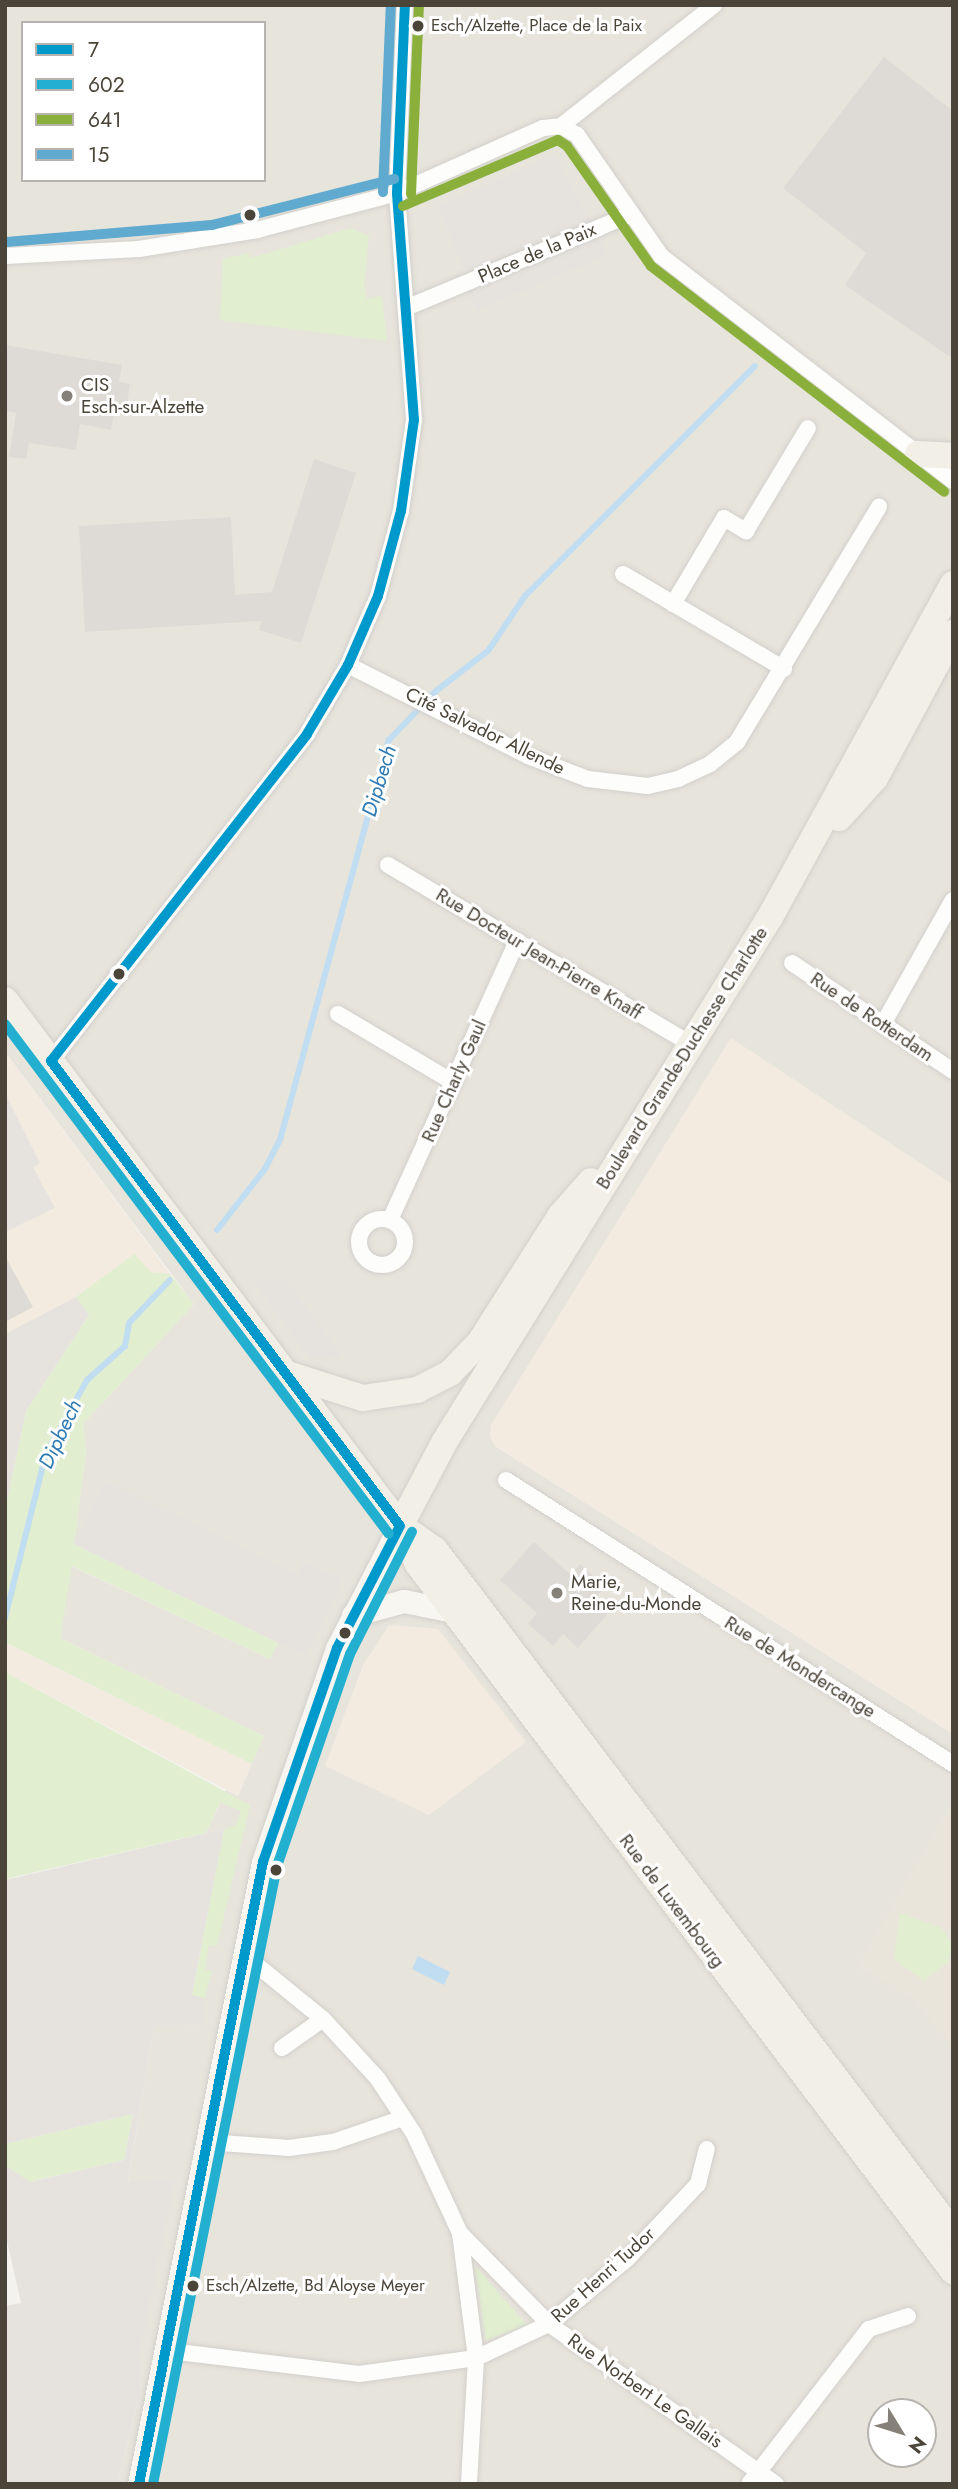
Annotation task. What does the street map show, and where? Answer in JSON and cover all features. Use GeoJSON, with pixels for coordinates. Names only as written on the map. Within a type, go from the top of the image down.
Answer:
{"type":"FeatureCollection","features":[{"type":"Feature","properties":{"kind":"main road"},"geometry":{"type":"LineString","coordinates":[[918,454],[953,456]]}},
{"type":"Feature","properties":{"kind":"main road","name":"Boulevard Grande-Duchesse Charlotte"},"geometry":{"type":"LineString","coordinates":[[400,1526],[444,1441],[809,850],[953,584]]}},
{"type":"Feature","properties":{"kind":"main road"},"geometry":{"type":"LineString","coordinates":[[809,850],[875,778],[953,633]]}},
{"type":"Feature","properties":{"kind":"main road","name":"Rue de Luxembourg"},"geometry":{"type":"LineString","coordinates":[[5,1000],[400,1526],[418,1564],[453,1611],[953,2271]]}},
{"type":"Feature","properties":{"kind":"main road"},"geometry":{"type":"LineString","coordinates":[[284,1373],[363,1398],[417,1390],[450,1373],[480,1342],[561,1215],[637,1130]]}},
{"type":"Feature","properties":{"kind":"main road"},"geometry":{"type":"LineString","coordinates":[[139,2484],[170,2351],[242,1953],[282,1796],[354,1615],[400,1526]]}},
{"type":"Feature","properties":{"kind":"main road","name":"Rue de Luxembourg"},"geometry":{"type":"LineString","coordinates":[[400,1526],[435,1550],[953,2233]]}},
{"type":"Feature","properties":{"kind":"main road"},"geometry":{"type":"LineString","coordinates":[[354,1615],[404,1601],[453,1611]]}},
{"type":"Feature","properties":{"kind":"street"},"geometry":{"type":"LineString","coordinates":[[51,1061],[307,734],[348,665],[378,596],[401,511],[414,420],[408,307],[397,193],[405,5]]}},
{"type":"Feature","properties":{"kind":"street"},"geometry":{"type":"LineString","coordinates":[[5,256],[215,239],[397,193],[543,128],[561,126],[714,5]]}},
{"type":"Feature","properties":{"kind":"street"},"geometry":{"type":"LineString","coordinates":[[561,126],[577,135],[629,215],[660,256],[953,481]]}},
{"type":"Feature","properties":{"kind":"street","name":"Place de la Paix"},"geometry":{"type":"LineString","coordinates":[[408,307],[629,215]]}},
{"type":"Feature","properties":{"kind":"street"},"geometry":{"type":"LineString","coordinates":[[673,604],[724,518],[746,531],[808,428]]}},
{"type":"Feature","properties":{"kind":"street","name":"Cité Salvador Allende"},"geometry":{"type":"LineString","coordinates":[[348,665],[438,708],[528,756],[588,779],[648,786],[710,764],[737,741],[784,669],[879,507]]}},
{"type":"Feature","properties":{"kind":"street"},"geometry":{"type":"LineString","coordinates":[[622,575],[784,669]]}},
{"type":"Feature","properties":{"kind":"street","name":"Rue Docteur Jean-Pierre Knaff"},"geometry":{"type":"LineString","coordinates":[[388,865],[691,1044]]}},
{"type":"Feature","properties":{"kind":"street"},"geometry":{"type":"LineString","coordinates":[[883,1024],[953,900]]}},
{"type":"Feature","properties":{"kind":"street","name":"Rue Charly Gaul"},"geometry":{"type":"LineString","coordinates":[[390,1220],[517,941]]}},
{"type":"Feature","properties":{"kind":"street","name":"Rue de Rotterdam"},"geometry":{"type":"LineString","coordinates":[[792,963],[953,1071]]}},
{"type":"Feature","properties":{"kind":"street"},"geometry":{"type":"LineString","coordinates":[[338,1014],[453,1082]]}},
{"type":"Feature","properties":{"kind":"street","name":"Rue de Mondercange"},"geometry":{"type":"LineString","coordinates":[[506,1480],[953,1764]]}},
{"type":"Feature","properties":{"kind":"street"},"geometry":{"type":"LineString","coordinates":[[242,1953],[323,2019],[378,2079],[403,2118],[460,2233],[476,2358],[469,2484]]}},
{"type":"Feature","properties":{"kind":"street"},"geometry":{"type":"LineString","coordinates":[[282,2048],[323,2019]]}},
{"type":"Feature","properties":{"kind":"street"},"geometry":{"type":"LineString","coordinates":[[208,2142],[289,2148],[333,2142],[403,2118]]}},
{"type":"Feature","properties":{"kind":"street","name":"Rue Henri Tudor"},"geometry":{"type":"LineString","coordinates":[[170,2351],[359,2374],[476,2358],[549,2325],[627,2259],[698,2185],[706,2149]]}},
{"type":"Feature","properties":{"kind":"street","name":"Rue Norbert Le Gallais"},"geometry":{"type":"LineString","coordinates":[[460,2233],[549,2325],[753,2478],[776,2484]]}},
{"type":"Feature","properties":{"kind":"street"},"geometry":{"type":"LineString","coordinates":[[753,2478],[869,2329],[908,2316]]}},
{"type":"Feature","properties":{"kind":"shaded area"},"geometry":{"type":"Polygon","coordinates":[[[5,5],[953,5],[953,1185],[731,1039],[495,1446],[953,1734],[953,2484],[117,2484],[141,2390],[128,2183],[154,2025],[201,2024],[192,1996],[224,1829],[206,1833],[226,1790],[238,1796],[264,1736],[60,1638],[71,1566],[270,1659],[278,1643],[74,1544],[86,1451],[83,1424],[194,1304],[5,1052],[5,5]]]}},
{"type":"Feature","properties":{"kind":"shaded area"},"geometry":{"type":"Polygon","coordinates":[[[555,155],[608,254],[476,311],[465,284],[470,281],[437,206],[555,155]]]}},
{"type":"Feature","properties":{"kind":"shaded area"},"geometry":{"type":"Polygon","coordinates":[[[731,1038],[953,1185],[953,1734],[495,1446],[490,1436],[491,1425],[731,1038]]]}},
{"type":"Feature","properties":{"kind":"shaded area"},"geometry":{"type":"Polygon","coordinates":[[[5,1052],[170,1274],[151,1272],[76,1297],[26,1411],[5,1510],[5,1052]]]}},
{"type":"Feature","properties":{"kind":"shaded area"},"geometry":{"type":"Polygon","coordinates":[[[6,1095],[40,1163],[33,1167],[55,1208],[5,1232],[6,1095]]]}},
{"type":"Feature","properties":{"kind":"shaded area"},"geometry":{"type":"Polygon","coordinates":[[[285,1279],[343,1357],[310,1359],[252,1280],[285,1279]]]}},
{"type":"Feature","properties":{"kind":"shaded area"},"geometry":{"type":"Polygon","coordinates":[[[76,1297],[89,1315],[26,1411],[5,1510],[5,1334],[76,1297]]]}},
{"type":"Feature","properties":{"kind":"shaded area"},"geometry":{"type":"Polygon","coordinates":[[[105,1481],[297,1574],[304,1561],[343,1580],[306,1656],[74,1544],[105,1481]]]}},
{"type":"Feature","properties":{"kind":"shaded area"},"geometry":{"type":"Polygon","coordinates":[[[389,1625],[438,1629],[526,1742],[429,1815],[325,1766],[363,1665],[389,1625]]]}},
{"type":"Feature","properties":{"kind":"shaded area"},"geometry":{"type":"Polygon","coordinates":[[[5,1642],[252,1764],[238,1796],[5,1672],[5,1642]]]}},
{"type":"Feature","properties":{"kind":"shaded area"},"geometry":{"type":"Polygon","coordinates":[[[953,1801],[953,2049],[912,1997],[857,1967],[953,1801]]]}},
{"type":"Feature","properties":{"kind":"shaded area"},"geometry":{"type":"Polygon","coordinates":[[[224,1829],[192,1995],[205,1998],[201,2024],[154,2026],[128,2182],[175,2178],[140,2351],[141,2390],[117,2484],[5,2484],[5,2306],[21,2303],[5,2232],[5,2165],[30,2182],[124,2160],[133,2114],[5,2144],[5,1880],[224,1829]]]}},
{"type":"Feature","properties":{"kind":"green space"},"geometry":{"type":"Polygon","coordinates":[[[351,228],[369,236],[364,286],[367,299],[382,296],[387,341],[220,320],[223,259],[248,253],[251,258],[351,228]]]}},
{"type":"Feature","properties":{"kind":"green space"},"geometry":{"type":"Polygon","coordinates":[[[134,1254],[151,1272],[170,1274],[194,1304],[83,1424],[86,1451],[74,1544],[278,1643],[270,1659],[72,1566],[60,1638],[264,1736],[252,1764],[5,1642],[5,1510],[26,1411],[89,1315],[76,1297],[134,1254]]]}},
{"type":"Feature","properties":{"kind":"green space"},"geometry":{"type":"Polygon","coordinates":[[[5,1672],[250,1805],[217,1946],[209,1945],[205,1969],[212,1971],[205,1998],[192,1996],[215,1875],[224,1829],[235,1826],[241,1811],[220,1802],[206,1833],[5,1879],[5,1672]]]}},
{"type":"Feature","properties":{"kind":"green space"},"geometry":{"type":"Polygon","coordinates":[[[900,1913],[942,1928],[952,1945],[948,1962],[924,1981],[894,1959],[900,1913]]]}},
{"type":"Feature","properties":{"kind":"green space"},"geometry":{"type":"Polygon","coordinates":[[[133,2114],[124,2160],[29,2182],[5,2165],[5,2144],[133,2114]]]}},
{"type":"Feature","properties":{"kind":"green space"},"geometry":{"type":"Polygon","coordinates":[[[475,2266],[527,2325],[486,2340],[475,2266]]]}},
{"type":"Feature","properties":{"kind":"water"},"geometry":{"type":"Polygon","coordinates":[[[418,1956],[450,1972],[444,1985],[412,1969],[418,1956]]]}},
{"type":"Feature","properties":{"kind":"building"},"geometry":{"type":"Polygon","coordinates":[[[884,57],[953,111],[953,359],[845,285],[866,253],[783,188],[884,57]]]}},
{"type":"Feature","properties":{"kind":"building","name":"CIS Esch-sur-Alzette"},"geometry":{"type":"Polygon","coordinates":[[[5,345],[122,365],[119,382],[130,384],[126,410],[115,409],[111,430],[80,424],[76,450],[29,443],[26,459],[9,457],[16,413],[5,411],[5,345]]]}},
{"type":"Feature","properties":{"kind":"building"},"geometry":{"type":"Polygon","coordinates":[[[314,459],[356,473],[301,643],[259,630],[262,621],[85,632],[79,526],[231,517],[235,595],[272,592],[314,459]]]}},
{"type":"Feature","properties":{"kind":"building"},"geometry":{"type":"Polygon","coordinates":[[[5,1256],[33,1307],[5,1322],[5,1256]]]}},
{"type":"Feature","properties":{"kind":"building","name":"Marie, Reine-du-Monde"},"geometry":{"type":"Polygon","coordinates":[[[534,1542],[571,1575],[580,1564],[605,1587],[595,1599],[609,1612],[578,1648],[563,1634],[553,1646],[528,1624],[537,1613],[500,1580],[534,1542]]]}},
{"type":"Feature","properties":{"kind":"waterway","name":"Dipbech"},"geometry":{"type":"LineString","coordinates":[[217,1230],[265,1169],[280,1140],[389,740],[436,691],[488,651],[525,596],[755,366]]}},
{"type":"Feature","properties":{"kind":"waterway","name":"Dipbech"},"geometry":{"type":"LineString","coordinates":[[5,1618],[46,1454],[87,1380],[125,1346],[129,1323],[170,1280]]}},
{"type":"Feature","properties":{"kind":"transit line","name":"15"},"geometry":{"type":"LineString","coordinates":[[383,192],[391,5]]}},
{"type":"Feature","properties":{"kind":"transit line","name":"7"},"geometry":{"type":"LineString","coordinates":[[51,1061],[307,734],[348,665],[378,596],[401,511],[414,420],[397,193],[405,5]]}},
{"type":"Feature","properties":{"kind":"transit line","name":"641"},"geometry":{"type":"LineString","coordinates":[[411,194],[419,6]]}},
{"type":"Feature","properties":{"kind":"transit line","name":"641"},"geometry":{"type":"LineString","coordinates":[[403,206],[558,140],[567,146],[651,266],[944,492]]}},
{"type":"Feature","properties":{"kind":"transit line","name":"15"},"geometry":{"type":"LineString","coordinates":[[5,242],[212,225],[394,179]]}},
{"type":"Feature","properties":{"kind":"transit line","name":"602"},"geometry":{"type":"LineString","coordinates":[[5,1024],[389,1534]]}},
{"type":"Feature","properties":{"kind":"transit line","name":"7"},"geometry":{"type":"LineString","coordinates":[[51,1061],[400,1526]]}},
{"type":"Feature","properties":{"kind":"transit line","name":"7"},"geometry":{"type":"LineString","coordinates":[[139,2484],[263,1862],[337,1648],[400,1526]]}},
{"type":"Feature","properties":{"kind":"transit line","name":"602"},"geometry":{"type":"LineString","coordinates":[[153,2484],[277,1866],[350,1654],[412,1532]]}},
{"type":"Feature","properties":{"kind":"place","name":"Esch/Alzette, Place de la Paix"},"geometry":{"type":"Point","coordinates":[418,26]}},
{"type":"Feature","properties":{"kind":"place","name":"CIS Esch-sur-Alzette"},"geometry":{"type":"Point","coordinates":[67,396]}},
{"type":"Feature","properties":{"kind":"place","name":"Marie, Reine-du-Monde"},"geometry":{"type":"Point","coordinates":[557,1593]}},
{"type":"Feature","properties":{"kind":"place","name":"Esch/Alzette, Bd Aloyse Meyer"},"geometry":{"type":"Point","coordinates":[193,2286]}}]}
